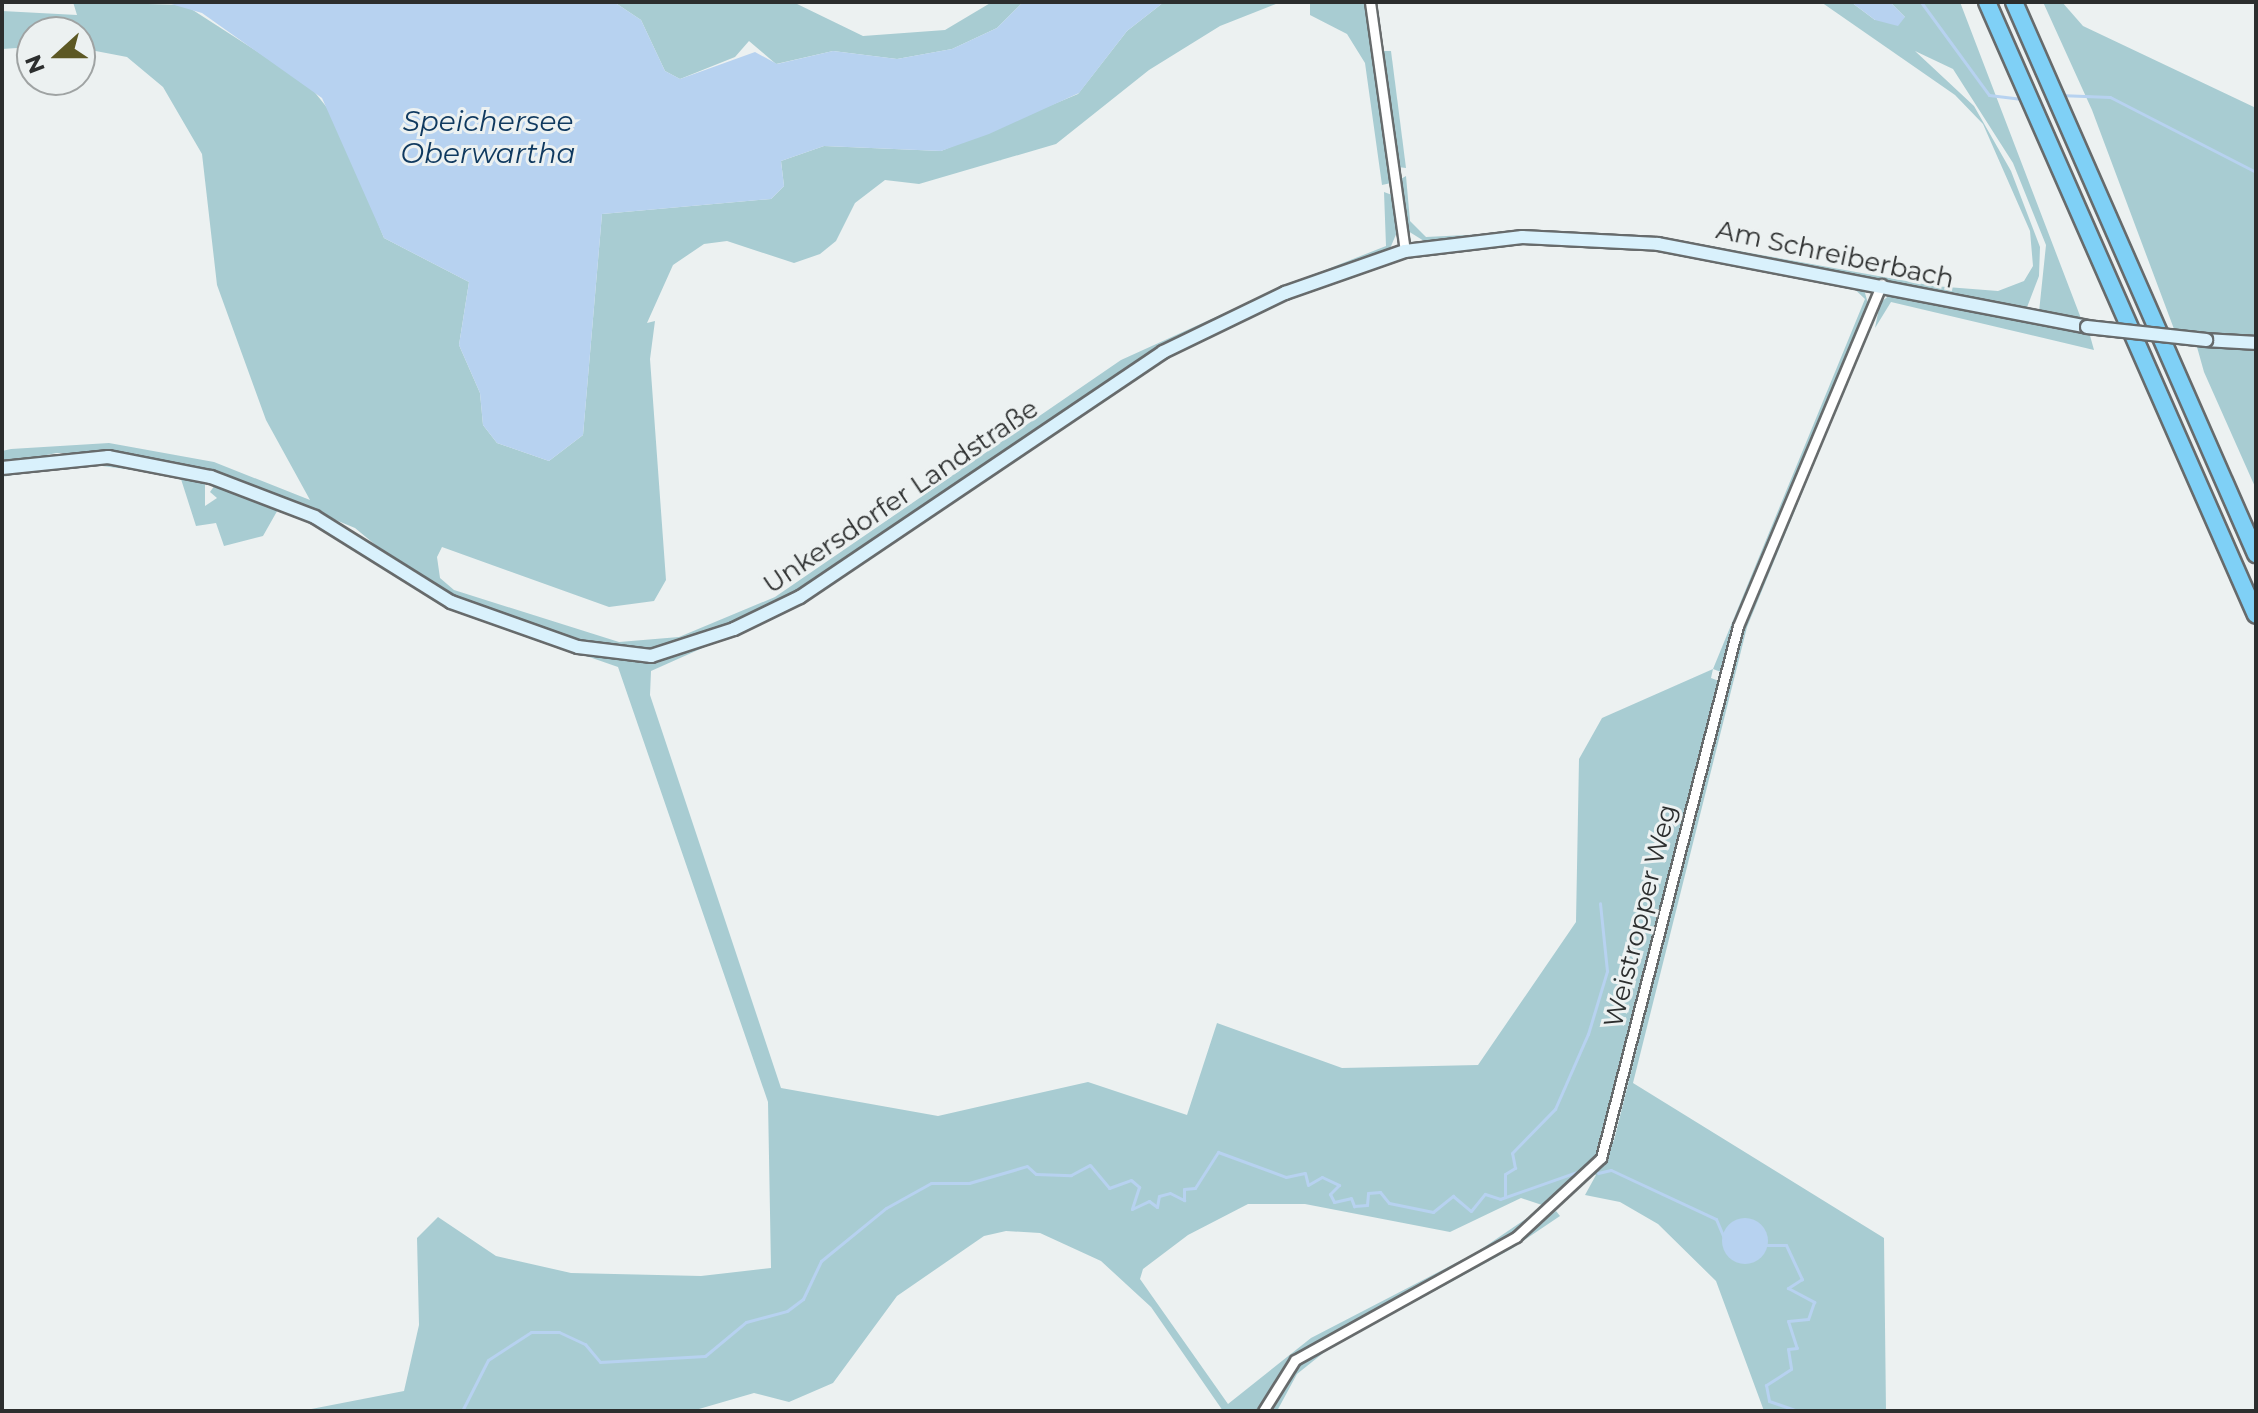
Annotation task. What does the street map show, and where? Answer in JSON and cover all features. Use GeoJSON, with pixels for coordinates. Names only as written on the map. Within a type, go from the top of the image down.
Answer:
{"type":"FeatureCollection","features":[{"type":"Feature","properties":{"kind":"highway"},"geometry":{"type":"LineString","coordinates":[[1987,2],[2256,615]]}},
{"type":"Feature","properties":{"kind":"highway"},"geometry":{"type":"LineString","coordinates":[[2014,2],[2256,554]]}},
{"type":"Feature","properties":{"kind":"street"},"geometry":{"type":"LineString","coordinates":[[1370,2],[1405,251]]}},
{"type":"Feature","properties":{"kind":"street","name":"Am Schreiberbach"},"geometry":{"type":"LineString","coordinates":[[1405,251],[1494,238],[1624,241],[1882,284],[2087,327],[2256,343]]}},
{"type":"Feature","properties":{"kind":"street","name":"Unkersdorfer Landstraße"},"geometry":{"type":"LineString","coordinates":[[2,468],[108,457],[211,477],[315,517],[451,602],[587,649],[651,656],[734,629],[800,597],[1155,356],[1285,293],[1405,251]]}},
{"type":"Feature","properties":{"kind":"street","name":"Weistropper Weg"},"geometry":{"type":"LineString","coordinates":[[1263,1411],[1295,1360],[1516,1237],[1601,1158],[1738,626],[1882,284]]}},
{"type":"Feature","properties":{"kind":"shaded area"},"geometry":{"type":"Polygon","coordinates":[[[73,2],[185,5],[309,85],[336,119],[384,238],[469,282],[459,345],[480,393],[483,425],[497,443],[549,461],[583,435],[602,214],[771,199],[784,186],[781,161],[824,146],[941,151],[1078,94],[1127,31],[1164,2],[1281,2],[1220,26],[1149,70],[1056,144],[919,184],[885,180],[855,203],[836,241],[820,254],[794,263],[727,241],[704,244],[673,265],[647,323],[655,321],[650,359],[666,580],[654,601],[609,607],[442,547],[437,557],[440,578],[454,590],[619,642],[679,637],[775,597],[1121,360],[1282,287],[1386,246],[1384,192],[1392,195],[1397,232],[1389,251],[1270,295],[1126,369],[764,613],[765,619],[824,586],[975,483],[803,603],[651,671],[650,695],[781,1088],[938,1116],[1088,1082],[1187,1115],[1217,1023],[1342,1068],[1478,1065],[1576,922],[1579,759],[1602,718],[1713,669],[1711,678],[1719,681],[1598,1155],[1605,1157],[1614,1140],[1742,626],[1867,335],[1747,627],[1633,1083],[1884,1238],[1886,1411],[1764,1411],[1716,1281],[1658,1224],[1620,1202],[1585,1195],[1596,1175],[1587,1171],[1508,1238],[1291,1358],[1257,1411],[1223,1411],[1151,1307],[1101,1261],[1040,1233],[1006,1231],[984,1236],[897,1296],[833,1383],[789,1402],[754,1393],[692,1411],[301,1411],[404,1391],[419,1325],[417,1238],[438,1217],[496,1256],[571,1273],[701,1276],[771,1268],[768,1102],[618,667],[440,605],[370,559],[481,616],[407,571],[355,528],[256,487],[108,453],[56,453],[2,465],[2,451],[11,449],[109,443],[214,462],[310,500],[266,420],[217,285],[202,154],[163,87],[127,57],[96,51],[96,16],[16,16],[16,48],[2,49],[2,11],[77,15],[73,2]],[[1521,1198],[1450,1232],[1305,1204],[1248,1204],[1188,1235],[1143,1269],[1140,1279],[1228,1404],[1311,1338],[1477,1252],[1545,1206],[1521,1198]]]}},
{"type":"Feature","properties":{"kind":"shaded area"},"geometry":{"type":"Polygon","coordinates":[[[614,2],[793,2],[863,36],[945,30],[992,2],[1023,2],[997,28],[952,49],[897,59],[833,51],[776,64],[749,41],[735,57],[680,79],[665,71],[641,20],[614,2]]]}},
{"type":"Feature","properties":{"kind":"shaded area"},"geometry":{"type":"Polygon","coordinates":[[[1310,2],[1365,2],[1391,183],[1382,185],[1365,63],[1347,34],[1310,15],[1310,2]]]}},
{"type":"Feature","properties":{"kind":"shaded area"},"geometry":{"type":"Polygon","coordinates":[[[1821,2],[1851,2],[1875,20],[1905,17],[1890,2],[1960,2],[2082,321],[2039,312],[2046,245],[2013,163],[1953,69],[1915,51],[1974,106],[2011,171],[2040,247],[2039,276],[2026,310],[1680,242],[1492,235],[1424,241],[1408,231],[1399,180],[1406,176],[1410,221],[1426,237],[1549,231],[1661,237],[1934,286],[1998,291],[2024,281],[2033,266],[2030,231],[1983,124],[1955,95],[1821,2]]]}},
{"type":"Feature","properties":{"kind":"shaded area"},"geometry":{"type":"Polygon","coordinates":[[[2043,2],[2062,2],[2083,26],[2256,108],[2256,489],[2204,372],[2197,347],[2209,347],[2203,333],[2174,329],[2092,110],[2043,2]]]}},
{"type":"Feature","properties":{"kind":"shaded area"},"geometry":{"type":"Polygon","coordinates":[[[1382,51],[1391,51],[1406,168],[1398,167],[1382,51]]]}},
{"type":"Feature","properties":{"kind":"shaded area"},"geometry":{"type":"Polygon","coordinates":[[[1521,241],[1658,247],[1703,255],[1636,247],[1495,244],[1521,241]]]}},
{"type":"Feature","properties":{"kind":"shaded area"},"geometry":{"type":"Polygon","coordinates":[[[1485,245],[1401,258],[1287,298],[1181,350],[1092,403],[1149,364],[1286,296],[1401,255],[1485,245]]]}},
{"type":"Feature","properties":{"kind":"shaded area"},"geometry":{"type":"Polygon","coordinates":[[[1848,283],[1863,286],[1869,307],[1765,550],[1721,672],[1713,669],[1865,299],[1848,283]]]}},
{"type":"Feature","properties":{"kind":"shaded area"},"geometry":{"type":"Polygon","coordinates":[[[1892,293],[2089,332],[2094,350],[1891,302],[1875,328],[1880,303],[1892,293]]]}},
{"type":"Feature","properties":{"kind":"shaded area"},"geometry":{"type":"Polygon","coordinates":[[[107,460],[205,479],[205,506],[217,498],[210,492],[217,482],[280,506],[263,536],[224,546],[216,523],[196,526],[180,476],[79,463],[2,477],[42,462],[107,460]]]}},
{"type":"Feature","properties":{"kind":"shaded area"},"geometry":{"type":"Polygon","coordinates":[[[1556,1211],[1560,1216],[1511,1249],[1327,1350],[1297,1374],[1277,1411],[1268,1411],[1296,1364],[1511,1246],[1556,1211]]]}},
{"type":"Feature","properties":{"kind":"water","name":"Speichersee Oberwartha"},"geometry":{"type":"Polygon","coordinates":[[[164,2],[614,2],[641,20],[665,71],[680,79],[755,52],[777,64],[833,51],[897,59],[952,49],[997,28],[1023,2],[1164,2],[1127,31],[1079,93],[989,134],[941,151],[824,146],[781,161],[784,186],[771,199],[602,214],[583,435],[549,461],[497,443],[483,425],[480,393],[459,345],[469,282],[384,238],[322,98],[202,13],[164,2]]]}},
{"type":"Feature","properties":{"kind":"water"},"geometry":{"type":"Polygon","coordinates":[[[1851,2],[1890,2],[1905,17],[1898,26],[1875,20],[1851,2]]]}},
{"type":"Feature","properties":{"kind":"water"},"geometry":{"type":"Polygon","coordinates":[[[1745,1218],[1762,1224],[1768,1241],[1762,1258],[1745,1264],[1728,1258],[1722,1241],[1728,1224],[1745,1218]]]}},
{"type":"Feature","properties":{"kind":"waterway"},"geometry":{"type":"LineString","coordinates":[[1921,2],[1989,95],[2024,99]]}},
{"type":"Feature","properties":{"kind":"waterway"},"geometry":{"type":"LineString","coordinates":[[2059,95],[2110,97],[2256,172]]}},
{"type":"Feature","properties":{"kind":"waterway"},"geometry":{"type":"LineString","coordinates":[[1505,1197],[1505,1174],[1515,1168],[1512,1153],[1555,1109],[1588,1034],[1607,971],[1600,903]]}},
{"type":"Feature","properties":{"kind":"waterway"},"geometry":{"type":"LineString","coordinates":[[462,1411],[488,1360],[531,1332],[559,1332],[585,1344],[600,1362],[705,1356],[746,1322],[787,1311],[803,1299],[821,1261],[886,1208],[931,1183],[969,1183],[1027,1166],[1036,1174],[1071,1175],[1090,1165],[1109,1188],[1131,1180],[1139,1187],[1132,1209],[1149,1201],[1157,1207],[1159,1196],[1170,1193],[1184,1200],[1184,1189],[1195,1188],[1218,1152],[1286,1177],[1305,1173],[1308,1185],[1322,1177],[1339,1185],[1330,1194],[1334,1202],[1351,1198],[1354,1206],[1367,1205],[1368,1193],[1380,1192],[1389,1203],[1433,1212],[1453,1196],[1471,1211],[1485,1194],[1500,1199],[1585,1169]]}},
{"type":"Feature","properties":{"kind":"waterway"},"geometry":{"type":"LineString","coordinates":[[1598,1173],[1611,1170],[1716,1219],[1724,1238]]}},
{"type":"Feature","properties":{"kind":"waterway"},"geometry":{"type":"LineString","coordinates":[[1767,1245],[1786,1245],[1802,1279],[1788,1288],[1814,1302],[1808,1319],[1788,1321],[1797,1348],[1788,1349],[1791,1369],[1766,1385],[1769,1401],[1798,1411]]}}]}
